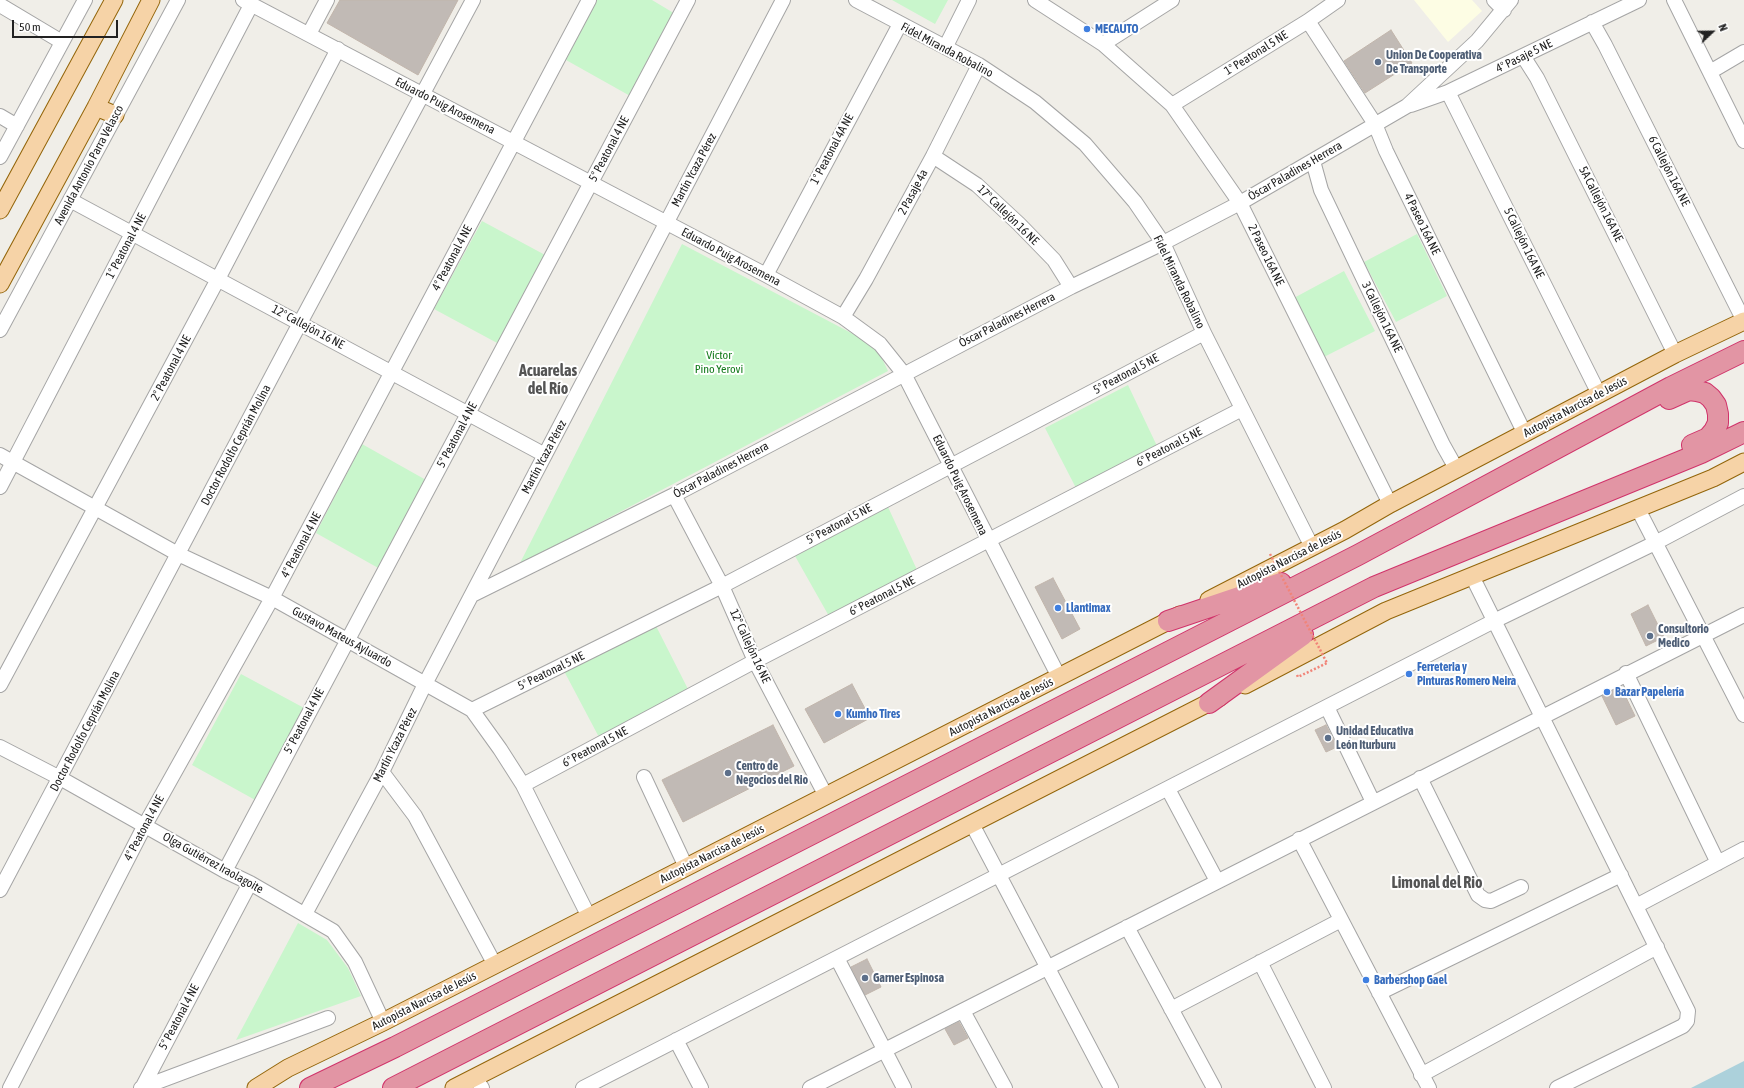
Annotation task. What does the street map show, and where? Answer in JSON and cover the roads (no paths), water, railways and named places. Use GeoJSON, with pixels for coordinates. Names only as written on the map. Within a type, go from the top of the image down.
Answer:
{"type":"FeatureCollection","features":[{"type":"Feature","properties":{"kind":"highway"},"geometry":{"type":"LineString","coordinates":[[310,1088],[410,1040],[1344,562],[1580,435],[1671,387],[1744,351]]}},
{"type":"Feature","properties":{"kind":"highway"},"geometry":{"type":"LineString","coordinates":[[1580,435],[1612,430],[1689,390],[1705,393],[1716,405],[1718,423],[1708,438],[1632,469],[1607,491]]}},
{"type":"Feature","properties":{"kind":"highway"},"geometry":{"type":"LineString","coordinates":[[393,1088],[1374,587],[1701,453],[1744,432]]}},
{"type":"Feature","properties":{"kind":"highway"},"geometry":{"type":"LineString","coordinates":[[1168,621],[1344,562]]}},
{"type":"Feature","properties":{"kind":"highway"},"geometry":{"type":"LineString","coordinates":[[1209,703],[1360,594]]}},
{"type":"Feature","properties":{"kind":"main road"},"geometry":{"type":"LineString","coordinates":[[0,210],[114,0]]}},
{"type":"Feature","properties":{"kind":"main road","name":"Avenida Antonio Parra Velasco"},"geometry":{"type":"LineString","coordinates":[[0,284],[96,107],[151,0]]}},
{"type":"Feature","properties":{"kind":"main road"},"geometry":{"type":"LineString","coordinates":[[96,107],[115,116]]}},
{"type":"Feature","properties":{"kind":"main road","name":"Autopista Narcisa de Jesús"},"geometry":{"type":"LineString","coordinates":[[256,1088],[288,1068],[383,1022],[1168,621],[1312,547],[1390,504],[1675,354],[1744,321]]}},
{"type":"Feature","properties":{"kind":"main road"},"geometry":{"type":"LineString","coordinates":[[454,1088],[479,1082],[972,824],[1386,611],[1713,478],[1744,462]]}},
{"type":"Feature","properties":{"kind":"street"},"geometry":{"type":"LineString","coordinates":[[0,158],[85,0]]}},
{"type":"Feature","properties":{"kind":"street","name":"Avenida Antonio Parra Velasco"},"geometry":{"type":"LineString","coordinates":[[0,330],[178,0]]}},
{"type":"Feature","properties":{"kind":"street"},"geometry":{"type":"LineString","coordinates":[[309,34],[327,0]]}},
{"type":"Feature","properties":{"kind":"street","name":"Doctor Rodolfo Ceprián Molina"},"geometry":{"type":"LineString","coordinates":[[0,890],[473,0]]}},
{"type":"Feature","properties":{"kind":"street","name":"4º Peatonal 4 NE"},"geometry":{"type":"LineString","coordinates":[[10,1088],[145,825],[272,598],[589,0]]}},
{"type":"Feature","properties":{"kind":"street","name":"5º Peatonal 4 NE"},"geometry":{"type":"LineString","coordinates":[[225,870],[688,0]]}},
{"type":"Feature","properties":{"kind":"street","name":"Martín Ycaza Pérez"},"geometry":{"type":"LineString","coordinates":[[305,914],[382,772],[425,684],[783,0]]}},
{"type":"Feature","properties":{"kind":"street","name":"Fidel Miranda Robalino"},"geometry":{"type":"LineString","coordinates":[[856,0],[900,24],[946,46],[979,65],[1035,102],[1085,144],[1136,202],[1163,243],[1204,334],[1312,547]]}},
{"type":"Feature","properties":{"kind":"street"},"geometry":{"type":"LineString","coordinates":[[946,46],[969,0]]}},
{"type":"Feature","properties":{"kind":"street","name":"2 Paseo 16A NE"},"geometry":{"type":"LineString","coordinates":[[1035,0],[1103,44],[1172,105],[1240,203],[1390,504]]}},
{"type":"Feature","properties":{"kind":"street"},"geometry":{"type":"LineString","coordinates":[[1103,44],[1172,0]]}},
{"type":"Feature","properties":{"kind":"street","name":"1º Peatonal 5 NE"},"geometry":{"type":"LineString","coordinates":[[1172,105],[1308,21],[1338,0]]}},
{"type":"Feature","properties":{"kind":"street","name":"4º Pasaje 5 NE"},"geometry":{"type":"LineString","coordinates":[[1407,106],[1448,92],[1639,0]]}},
{"type":"Feature","properties":{"kind":"street"},"geometry":{"type":"LineString","coordinates":[[1674,0],[1744,141]]}},
{"type":"Feature","properties":{"kind":"street","name":"Eduardo Puig Arosemena"},"geometry":{"type":"LineString","coordinates":[[247,2],[338,49],[423,96],[514,142],[590,184],[766,275],[843,317],[880,344],[904,374],[1058,677]]}},
{"type":"Feature","properties":{"kind":"street","name":"1º Peatonal 4 NE"},"geometry":{"type":"LineString","coordinates":[[0,487],[133,234],[247,2]]}},
{"type":"Feature","properties":{"kind":"street","name":"Óscar Paladines Herrera"},"geometry":{"type":"LineString","coordinates":[[472,595],[674,495],[1070,287],[1163,243],[1240,203],[1407,106],[1477,41],[1503,3]]}},
{"type":"Feature","properties":{"kind":"street"},"geometry":{"type":"LineString","coordinates":[[0,4],[62,42]]}},
{"type":"Feature","properties":{"kind":"street","name":"4 Paseo 16A NE"},"geometry":{"type":"LineString","coordinates":[[1308,21],[1375,124],[1386,151],[1525,434]]}},
{"type":"Feature","properties":{"kind":"street","name":"6 Callejón 16A NE"},"geometry":{"type":"LineString","coordinates":[[1592,22],[1744,321]]}},
{"type":"Feature","properties":{"kind":"street","name":"1º Peatonal 4A NE"},"geometry":{"type":"LineString","coordinates":[[766,275],[900,24]]}},
{"type":"Feature","properties":{"kind":"street","name":"2º Peatonal 4 NE"},"geometry":{"type":"LineString","coordinates":[[0,685],[96,509],[338,49]]}},
{"type":"Feature","properties":{"kind":"street"},"geometry":{"type":"LineString","coordinates":[[1710,72],[1744,52]]}},
{"type":"Feature","properties":{"kind":"street","name":"5A Callejón 16A NE"},"geometry":{"type":"LineString","coordinates":[[1524,56],[1675,354]]}},
{"type":"Feature","properties":{"kind":"street","name":"2 Pasaje 4a"},"geometry":{"type":"LineString","coordinates":[[843,317],[866,279],[933,156],[979,65]]}},
{"type":"Feature","properties":{"kind":"street","name":"5 Callejón 16A NE"},"geometry":{"type":"LineString","coordinates":[[1448,92],[1599,394]]}},
{"type":"Feature","properties":{"kind":"street"},"geometry":{"type":"LineString","coordinates":[[0,116],[17,126]]}},
{"type":"Feature","properties":{"kind":"street","name":"17° Callejón 16 NE"},"geometry":{"type":"LineString","coordinates":[[933,156],[977,185],[1019,224],[1054,260],[1070,287]]}},
{"type":"Feature","properties":{"kind":"street","name":"3 Callejón 16A NE"},"geometry":{"type":"LineString","coordinates":[[1312,161],[1321,190],[1443,445],[1457,470]]}},
{"type":"Feature","properties":{"kind":"street","name":"12° Callejón 16 NE"},"geometry":{"type":"LineString","coordinates":[[70,200],[545,455]]}},
{"type":"Feature","properties":{"kind":"street","name":"5º Peatonal 5 NE"},"geometry":{"type":"LineString","coordinates":[[472,710],[722,586],[1204,334]]}},
{"type":"Feature","properties":{"kind":"street","name":"6º Peatonal 5 NE"},"geometry":{"type":"LineString","coordinates":[[523,786],[755,661],[1242,409]]}},
{"type":"Feature","properties":{"kind":"street","name":"Gustavo Mateus Ayluardo"},"geometry":{"type":"LineString","coordinates":[[0,455],[178,554],[272,598],[472,710],[500,749],[523,786],[589,917]]}},
{"type":"Feature","properties":{"kind":"street","name":"12° Callejón 16 NE"},"geometry":{"type":"LineString","coordinates":[[674,495],[722,586],[755,661],[826,796]]}},
{"type":"Feature","properties":{"kind":"street"},"geometry":{"type":"LineString","coordinates":[[583,1088],[1494,621],[1655,543],[1744,496]]}},
{"type":"Feature","properties":{"kind":"street"},"geometry":{"type":"LineString","coordinates":[[1638,508],[1744,715]]}},
{"type":"Feature","properties":{"kind":"street"},"geometry":{"type":"LineString","coordinates":[[1472,576],[1687,1006],[1689,1016],[1687,1022],[1683,1026],[1557,1088]]}},
{"type":"Feature","properties":{"kind":"street"},"geometry":{"type":"LineString","coordinates":[[810,1088],[1626,673],[1744,615]]}},
{"type":"Feature","properties":{"kind":"street"},"geometry":{"type":"LineString","coordinates":[[1626,673],[1718,863]]}},
{"type":"Feature","properties":{"kind":"street"},"geometry":{"type":"LineString","coordinates":[[1327,707],[1374,802]]}},
{"type":"Feature","properties":{"kind":"street","name":"Olga Gutiérrez Iraolagoite"},"geometry":{"type":"LineString","coordinates":[[0,747],[60,778],[250,883],[333,931],[355,962],[383,1022]]}},
{"type":"Feature","properties":{"kind":"street"},"geometry":{"type":"LineString","coordinates":[[382,772],[415,816],[495,965]]}},
{"type":"Feature","properties":{"kind":"street"},"geometry":{"type":"LineString","coordinates":[[644,777],[686,867]]}},
{"type":"Feature","properties":{"kind":"street"},"geometry":{"type":"LineString","coordinates":[[1420,778],[1478,895],[1485,900],[1491,901],[1520,887]]}},
{"type":"Feature","properties":{"kind":"street"},"geometry":{"type":"LineString","coordinates":[[1168,788],[1217,881]]}},
{"type":"Feature","properties":{"kind":"street"},"geometry":{"type":"LineString","coordinates":[[972,824],[1111,1088]]}},
{"type":"Feature","properties":{"kind":"street"},"geometry":{"type":"LineString","coordinates":[[1300,840],[1429,1088]]}},
{"type":"Feature","properties":{"kind":"street"},"geometry":{"type":"LineString","coordinates":[[1636,906],[1744,849]]}},
{"type":"Feature","properties":{"kind":"street"},"geometry":{"type":"LineString","coordinates":[[1379,993],[1621,874]]}},
{"type":"Feature","properties":{"kind":"street","name":"5º Peatonal 4 NE"},"geometry":{"type":"LineString","coordinates":[[141,1088],[250,883]]}},
{"type":"Feature","properties":{"kind":"street"},"geometry":{"type":"LineString","coordinates":[[1171,1009],[1341,920]]}},
{"type":"Feature","properties":{"kind":"street"},"geometry":{"type":"LineString","coordinates":[[1127,927],[1214,1088]]}},
{"type":"Feature","properties":{"kind":"street"},"geometry":{"type":"LineString","coordinates":[[1421,1075],[1657,947]]}},
{"type":"Feature","properties":{"kind":"street"},"geometry":{"type":"LineString","coordinates":[[837,958],[904,1088]]}},
{"type":"Feature","properties":{"kind":"street"},"geometry":{"type":"LineString","coordinates":[[1260,962],[1324,1088]]}},
{"type":"Feature","properties":{"kind":"street"},"geometry":{"type":"LineString","coordinates":[[963,1010],[1005,1088]]}},
{"type":"Feature","properties":{"kind":"street"},"geometry":{"type":"LineString","coordinates":[[141,1088],[328,1018]]}},
{"type":"Feature","properties":{"kind":"street"},"geometry":{"type":"LineString","coordinates":[[676,1040],[701,1088]]}},
{"type":"Feature","properties":{"kind":"water"},"geometry":{"type":"Polygon","coordinates":[[[1744,1061],[1744,1088],[1691,1088],[1744,1061]]]}},
{"type":"Feature","properties":{"kind":"place","name":"MECAUTO"},"geometry":{"type":"Point","coordinates":[1087,29]}},
{"type":"Feature","properties":{"kind":"place","name":"Union De Cooperativa De Transporte"},"geometry":{"type":"Point","coordinates":[1378,62]}},
{"type":"Feature","properties":{"kind":"place","name":"Llantimax"},"geometry":{"type":"Point","coordinates":[1058,608]}},
{"type":"Feature","properties":{"kind":"place","name":"Consultorio Medico"},"geometry":{"type":"Point","coordinates":[1650,636]}},
{"type":"Feature","properties":{"kind":"place","name":"Ferreteria y Pinturas Romero Neira"},"geometry":{"type":"Point","coordinates":[1409,674]}},
{"type":"Feature","properties":{"kind":"place","name":"Bazar Papelería"},"geometry":{"type":"Point","coordinates":[1607,692]}},
{"type":"Feature","properties":{"kind":"place","name":"Kumho Tires"},"geometry":{"type":"Point","coordinates":[838,714]}},
{"type":"Feature","properties":{"kind":"place","name":"Unidad Educativa León Iturburu"},"geometry":{"type":"Point","coordinates":[1328,738]}},
{"type":"Feature","properties":{"kind":"place","name":"Centro de Negocios del Rio"},"geometry":{"type":"Point","coordinates":[728,773]}},
{"type":"Feature","properties":{"kind":"place","name":"Garner Espinosa"},"geometry":{"type":"Point","coordinates":[865,978]}},
{"type":"Feature","properties":{"kind":"place","name":"Barbershop Gael"},"geometry":{"type":"Point","coordinates":[1366,980]}},
{"type":"Feature","properties":{"kind":"district","name":"Acuarelas del Río"},"geometry":{"type":"Point","coordinates":[548,380]}},
{"type":"Feature","properties":{"kind":"district","name":"Limonal del Rio"},"geometry":{"type":"Point","coordinates":[1437,883]}},
{"type":"Feature","properties":{"kind":"park label","name":"Víctor Pino Yerovi"},"geometry":{"type":"Point","coordinates":[719,362]}}]}
